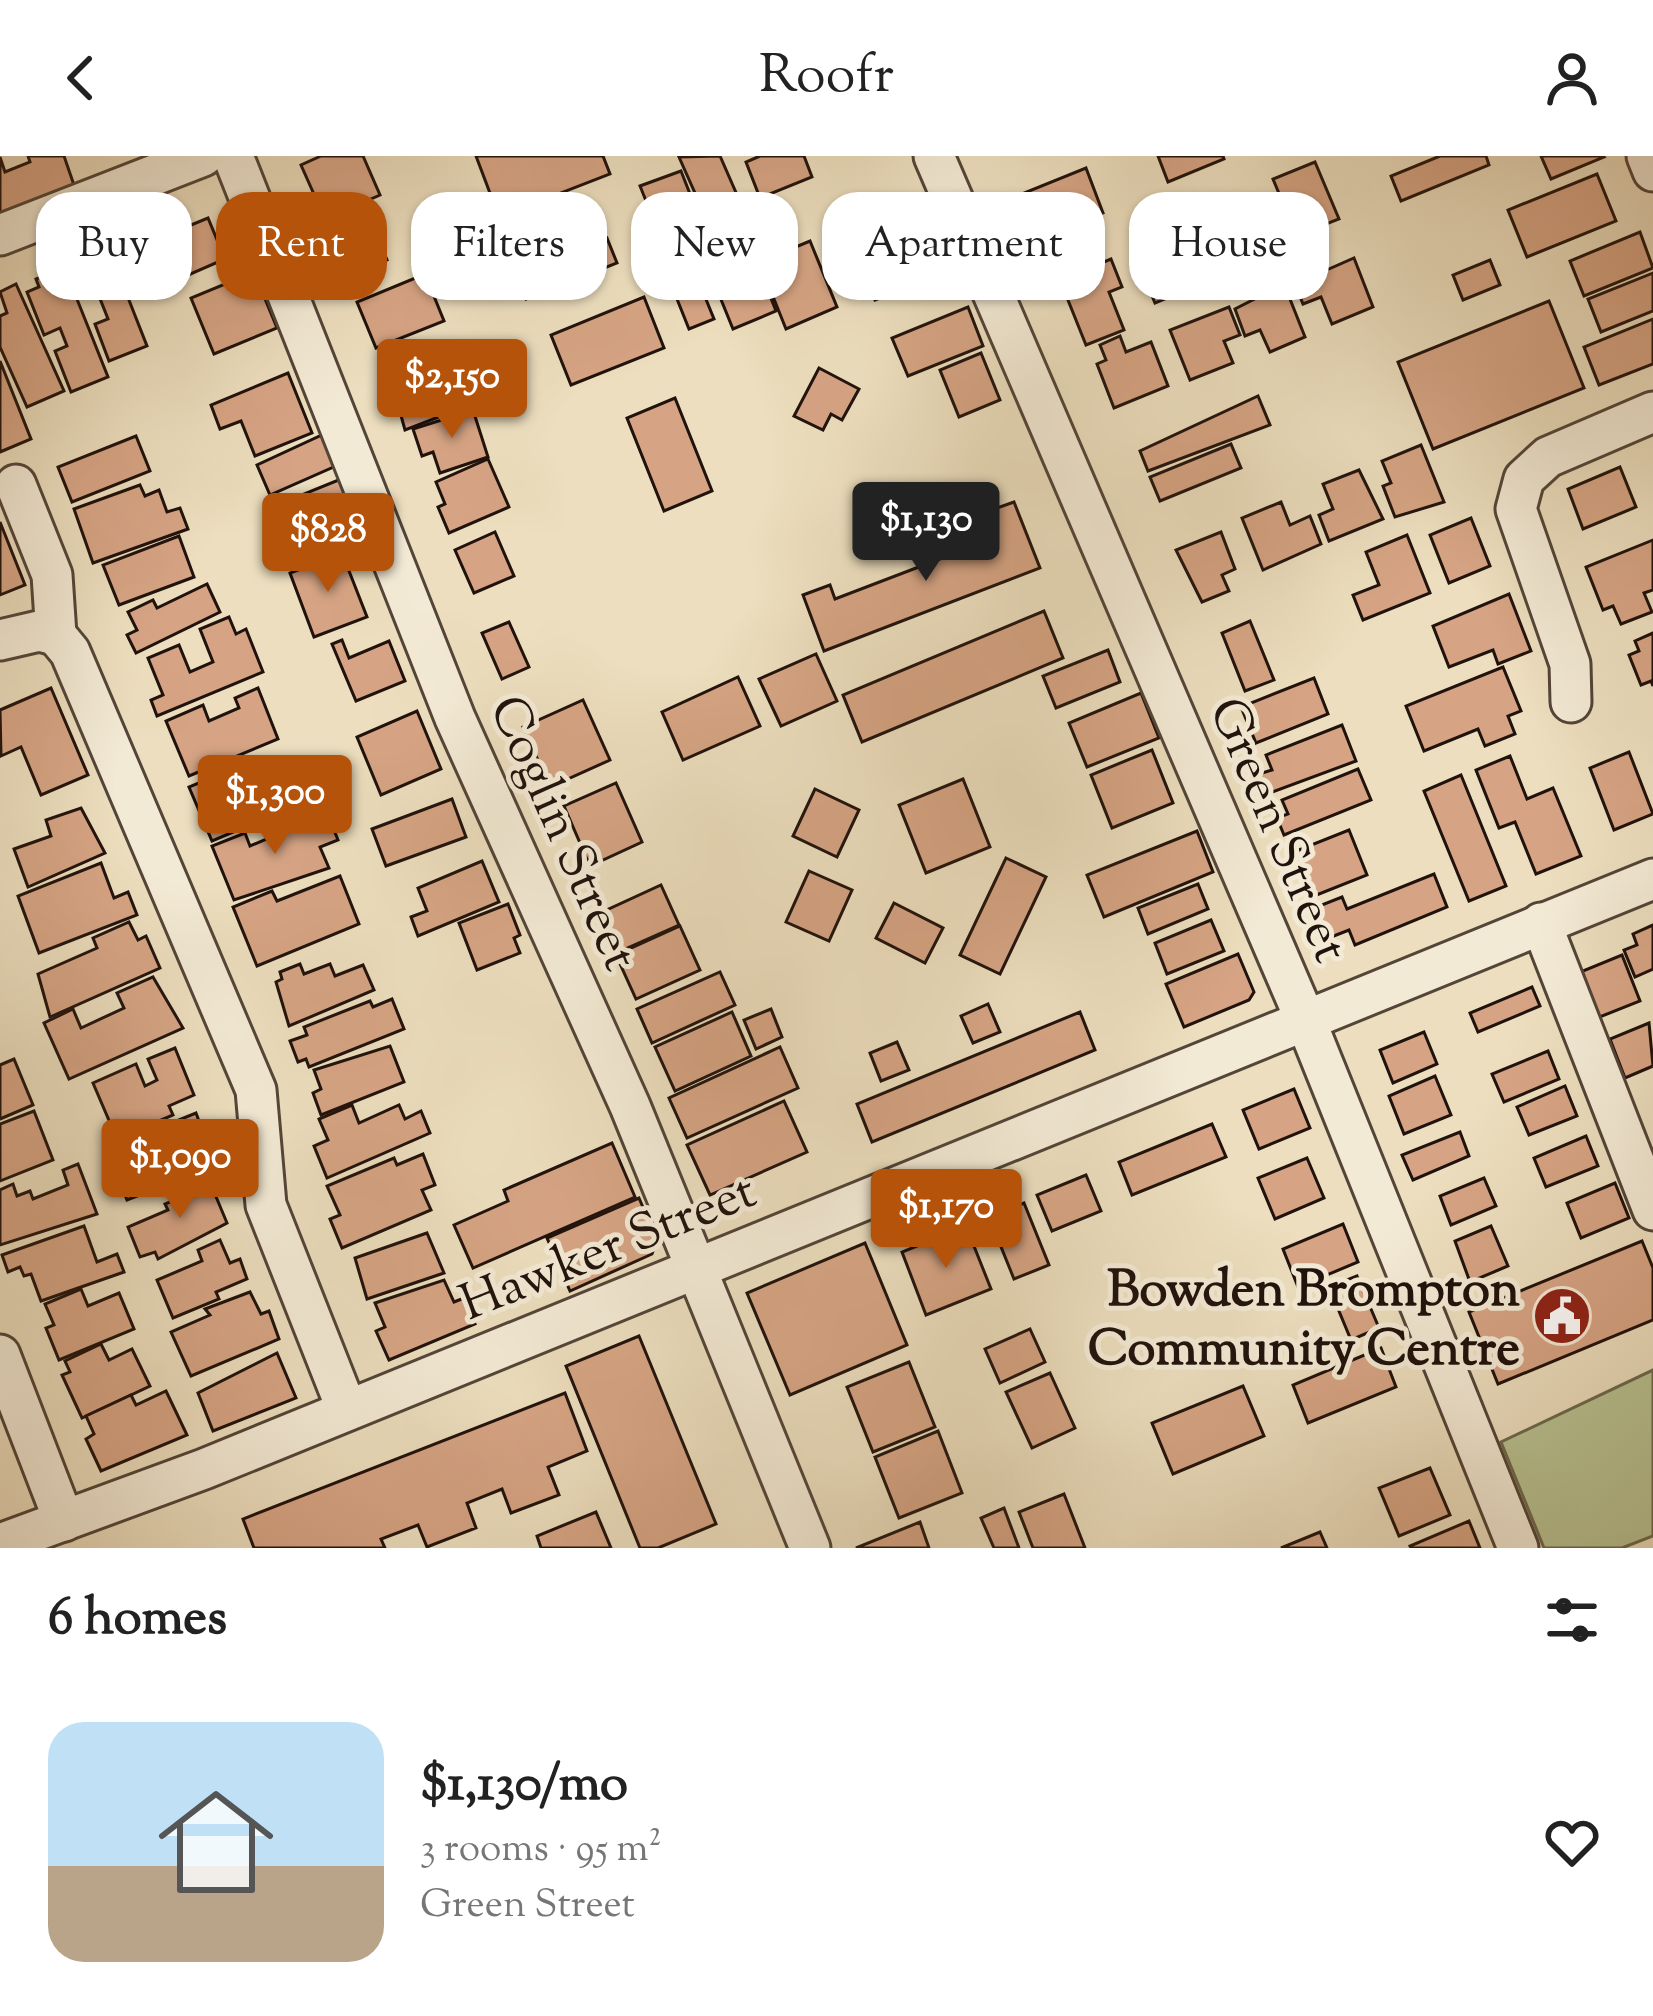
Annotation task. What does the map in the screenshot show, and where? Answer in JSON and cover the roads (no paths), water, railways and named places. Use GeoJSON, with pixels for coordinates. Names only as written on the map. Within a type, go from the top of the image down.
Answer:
{"type":"FeatureCollection","features":[{"type":"Feature","properties":{"kind":"street"},"geometry":{"type":"LineString","coordinates":[[0,235],[202,156]]}},
{"type":"Feature","properties":{"kind":"street","name":"Coglin Street"},"geometry":{"type":"LineString","coordinates":[[232,156],[455,718],[630,1106],[810,1548]]}},
{"type":"Feature","properties":{"kind":"street","name":"Green Street"},"geometry":{"type":"LineString","coordinates":[[934,156],[1305,1019],[1518,1548]]}},
{"type":"Feature","properties":{"kind":"street"},"geometry":{"type":"LineString","coordinates":[[1647,156],[1653,171]]}},
{"type":"Feature","properties":{"kind":"street"},"geometry":{"type":"LineString","coordinates":[[1571,702],[1570,664],[1516,508],[1524,479],[1548,457],[1653,412]]}},
{"type":"Feature","properties":{"kind":"street"},"geometry":{"type":"LineString","coordinates":[[16,484],[52,575],[56,635],[70,652],[256,1090],[266,1204],[347,1410]]}},
{"type":"Feature","properties":{"kind":"street"},"geometry":{"type":"LineString","coordinates":[[0,640],[39,631],[56,635]]}},
{"type":"Feature","properties":{"kind":"street","name":"Hawker Street"},"geometry":{"type":"LineString","coordinates":[[0,1544],[347,1410],[1653,879]]}},
{"type":"Feature","properties":{"kind":"street"},"geometry":{"type":"LineString","coordinates":[[1541,923],[1653,1210]]}},
{"type":"Feature","properties":{"kind":"street"},"geometry":{"type":"LineString","coordinates":[[0,1355],[64,1521]]}},
{"type":"Feature","properties":{"kind":"place","name":"Bowden Brompton Community Centre"},"geometry":{"type":"Point","coordinates":[1562,1316]}}]}
